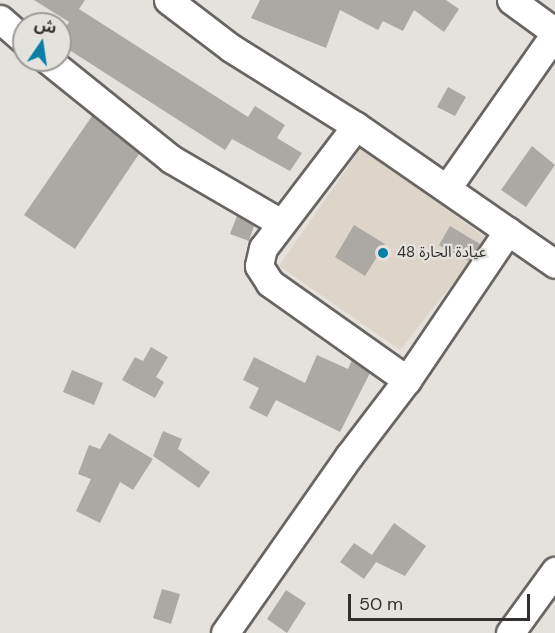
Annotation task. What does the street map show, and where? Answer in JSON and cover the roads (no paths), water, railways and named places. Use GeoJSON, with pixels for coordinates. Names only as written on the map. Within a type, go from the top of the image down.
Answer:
{"type":"FeatureCollection","features":[{"type":"Feature","properties":{"kind":"street"},"geometry":{"type":"LineString","coordinates":[[0,9],[6,0]]}},
{"type":"Feature","properties":{"kind":"street"},"geometry":{"type":"LineString","coordinates":[[168,0],[231,48],[356,126],[555,264]]}},
{"type":"Feature","properties":{"kind":"street"},"geometry":{"type":"LineString","coordinates":[[447,188],[555,33],[511,0]]}},
{"type":"Feature","properties":{"kind":"street"},"geometry":{"type":"LineString","coordinates":[[0,19],[12,30]]}},
{"type":"Feature","properties":{"kind":"street"},"geometry":{"type":"LineString","coordinates":[[63,72],[171,159],[281,224]]}},
{"type":"Feature","properties":{"kind":"street"},"geometry":{"type":"LineString","coordinates":[[356,126],[262,248],[259,266],[270,283],[407,380]]}},
{"type":"Feature","properties":{"kind":"street"},"geometry":{"type":"LineString","coordinates":[[225,633],[349,456],[407,380],[508,231]]}},
{"type":"Feature","properties":{"kind":"street"},"geometry":{"type":"LineString","coordinates":[[510,633],[555,571]]}},
{"type":"Feature","properties":{"kind":"place","name":"عيادة الحارة 48"},"geometry":{"type":"Point","coordinates":[383,253]}}]}
